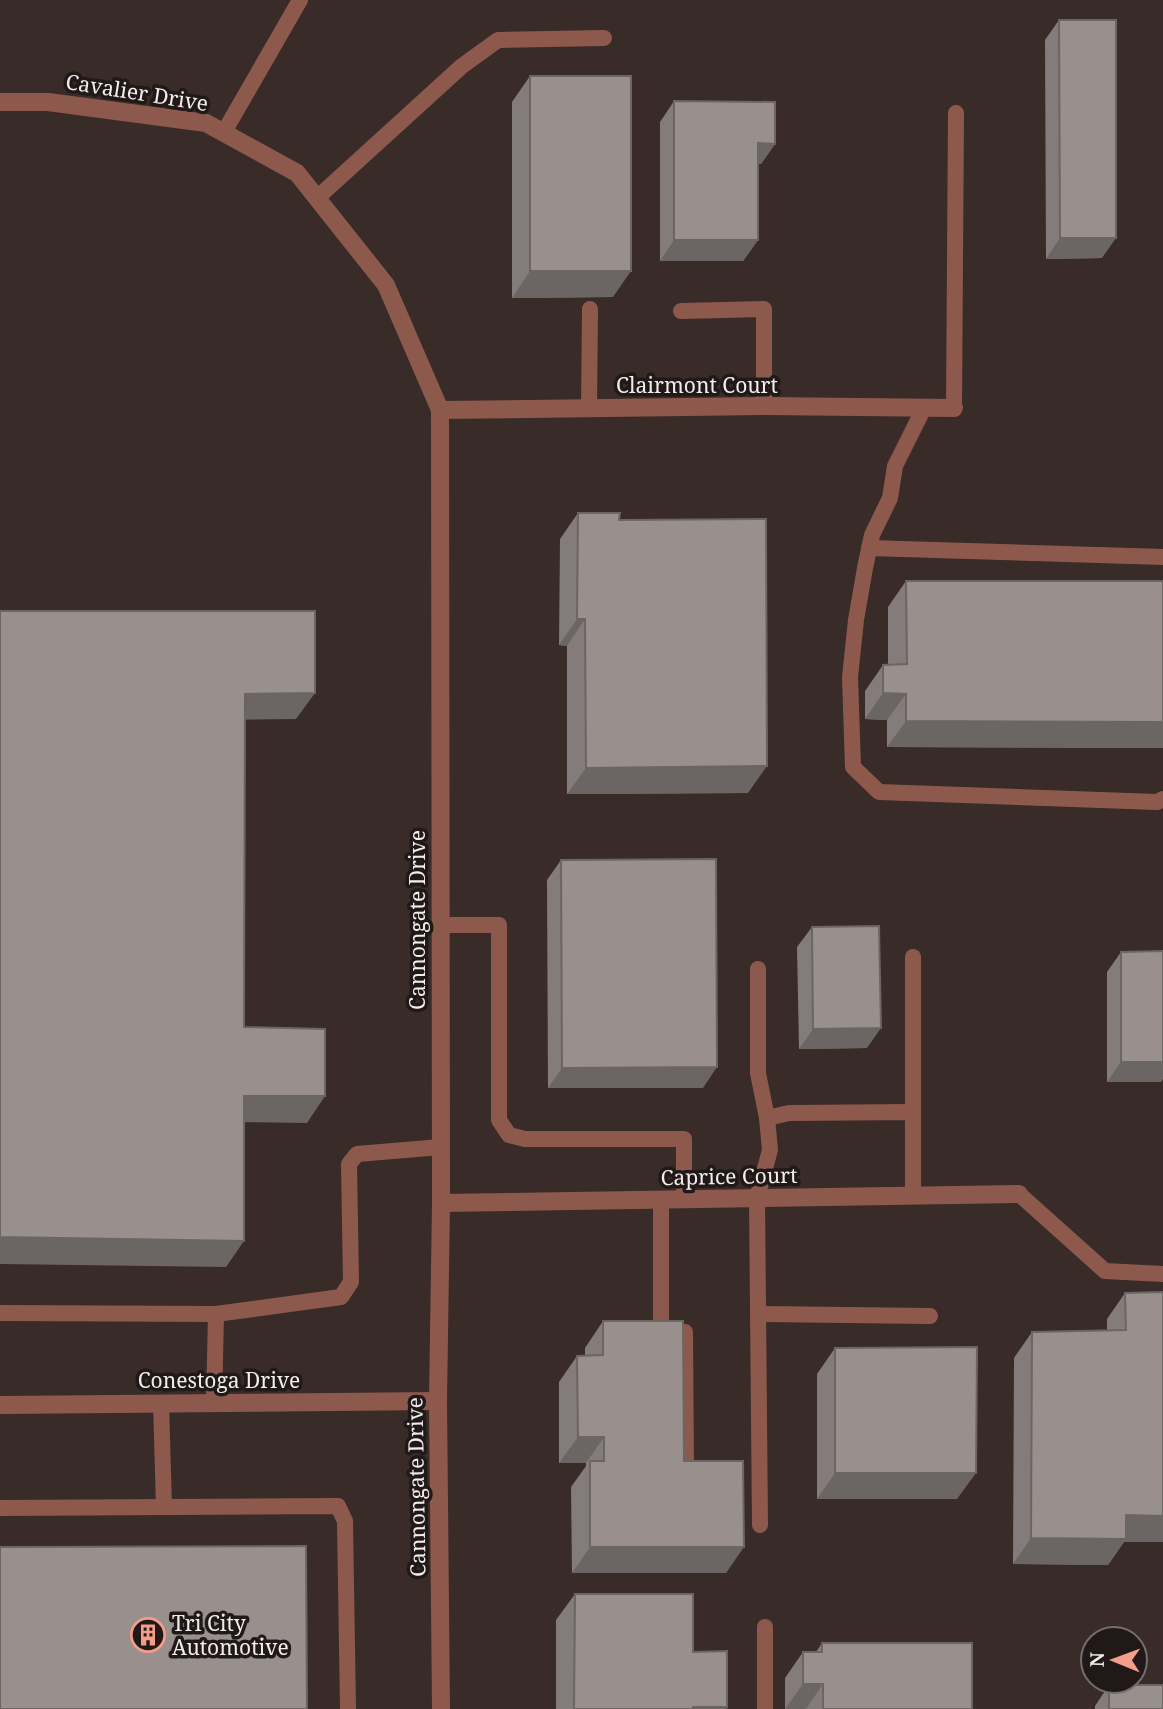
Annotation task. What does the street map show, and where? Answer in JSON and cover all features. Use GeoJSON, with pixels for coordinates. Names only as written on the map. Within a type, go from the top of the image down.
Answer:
{"type":"FeatureCollection","features":[{"type":"Feature","properties":{"kind":"street","name":"Cavalier Drive"},"geometry":{"type":"LineString","coordinates":[[0,102],[48,102],[206,123],[297,173]]}},
{"type":"Feature","properties":{"kind":"street","name":"Cannongate Drive"},"geometry":{"type":"LineString","coordinates":[[297,173],[386,285],[440,410],[441,1203],[438,1401],[441,1709]]}},
{"type":"Feature","properties":{"kind":"street","name":"Clairmont Court"},"geometry":{"type":"LineString","coordinates":[[440,410],[764,406],[954,408]]}},
{"type":"Feature","properties":{"kind":"street","name":"Caprice Court"},"geometry":{"type":"LineString","coordinates":[[441,1203],[1019,1194]]}},
{"type":"Feature","properties":{"kind":"street","name":"Conestoga Drive"},"geometry":{"type":"LineString","coordinates":[[0,1405],[438,1401]]}},
{"type":"Feature","properties":{"kind":"lane"},"geometry":{"type":"LineString","coordinates":[[223,132],[300,0]]}},
{"type":"Feature","properties":{"kind":"lane"},"geometry":{"type":"LineString","coordinates":[[317,198],[462,66],[498,40],[604,38]]}},
{"type":"Feature","properties":{"kind":"lane"},"geometry":{"type":"LineString","coordinates":[[954,408],[956,113]]}},
{"type":"Feature","properties":{"kind":"lane"},"geometry":{"type":"LineString","coordinates":[[589,408],[590,309]]}},
{"type":"Feature","properties":{"kind":"lane"},"geometry":{"type":"LineString","coordinates":[[681,311],[764,309],[764,406]]}},
{"type":"Feature","properties":{"kind":"lane"},"geometry":{"type":"LineString","coordinates":[[924,408],[895,466],[890,498],[872,535],[869,548],[856,620],[850,677],[853,767],[879,792],[1157,802],[1163,799]]}},
{"type":"Feature","properties":{"kind":"lane"},"geometry":{"type":"LineString","coordinates":[[869,548],[1163,556]]}},
{"type":"Feature","properties":{"kind":"lane"},"geometry":{"type":"LineString","coordinates":[[440,925],[499,925],[499,1120],[509,1135],[525,1139],[684,1139],[684,1199]]}},
{"type":"Feature","properties":{"kind":"lane"},"geometry":{"type":"LineString","coordinates":[[913,957],[913,1196]]}},
{"type":"Feature","properties":{"kind":"lane"},"geometry":{"type":"LineString","coordinates":[[758,970],[758,1073],[770,1150],[757,1198],[760,1525]]}},
{"type":"Feature","properties":{"kind":"lane"},"geometry":{"type":"LineString","coordinates":[[767,1118],[789,1113],[913,1112]]}},
{"type":"Feature","properties":{"kind":"lane"},"geometry":{"type":"LineString","coordinates":[[0,1313],[216,1314],[341,1297],[352,1282],[349,1164],[357,1154],[440,1147]]}},
{"type":"Feature","properties":{"kind":"lane"},"geometry":{"type":"LineString","coordinates":[[1019,1194],[1105,1271],[1163,1274]]}},
{"type":"Feature","properties":{"kind":"lane"},"geometry":{"type":"LineString","coordinates":[[661,1200],[661,1332],[685,1332],[686,1468]]}},
{"type":"Feature","properties":{"kind":"lane"},"geometry":{"type":"LineString","coordinates":[[214,1403],[216,1314]]}},
{"type":"Feature","properties":{"kind":"lane"},"geometry":{"type":"LineString","coordinates":[[760,1314],[930,1316]]}},
{"type":"Feature","properties":{"kind":"lane"},"geometry":{"type":"LineString","coordinates":[[161,1403],[164,1507]]}},
{"type":"Feature","properties":{"kind":"lane"},"geometry":{"type":"LineString","coordinates":[[0,1508],[338,1506],[345,1521],[348,1709]]}},
{"type":"Feature","properties":{"kind":"lane"},"geometry":{"type":"LineString","coordinates":[[765,1628],[765,1709]]}},
{"type":"Feature","properties":{"kind":"shaded area"},"geometry":{"type":"Polygon","coordinates":[[[0,0],[1163,0],[1163,1709],[0,1709],[0,0]]]}},
{"type":"Feature","properties":{"kind":"building"},"geometry":{"type":"Polygon","coordinates":[[[1059,20],[1116,20],[1116,238],[1060,238],[1059,20]]]}},
{"type":"Feature","properties":{"kind":"building"},"geometry":{"type":"Polygon","coordinates":[[[530,76],[631,76],[631,271],[530,271],[530,76]]]}},
{"type":"Feature","properties":{"kind":"building"},"geometry":{"type":"Polygon","coordinates":[[[674,101],[775,102],[775,144],[758,143],[758,240],[674,240],[674,101]]]}},
{"type":"Feature","properties":{"kind":"building"},"geometry":{"type":"Polygon","coordinates":[[[578,513],[620,513],[619,520],[766,519],[767,766],[586,768],[585,619],[577,619],[578,513]]]}},
{"type":"Feature","properties":{"kind":"building"},"geometry":{"type":"Polygon","coordinates":[[[906,581],[1163,581],[1163,722],[906,721],[906,694],[883,693],[883,665],[907,664],[906,581]]]}},
{"type":"Feature","properties":{"kind":"building"},"geometry":{"type":"Polygon","coordinates":[[[0,611],[315,611],[315,693],[245,694],[244,1027],[325,1029],[325,1096],[244,1096],[244,1241],[0,1237],[0,611]]]}},
{"type":"Feature","properties":{"kind":"building"},"geometry":{"type":"Polygon","coordinates":[[[716,859],[717,1067],[562,1068],[561,860],[716,859]]]}},
{"type":"Feature","properties":{"kind":"building"},"geometry":{"type":"Polygon","coordinates":[[[879,926],[881,1028],[813,1029],[812,927],[879,926]]]}},
{"type":"Feature","properties":{"kind":"building"},"geometry":{"type":"Polygon","coordinates":[[[1163,951],[1163,1062],[1121,1062],[1121,952],[1163,951]]]}},
{"type":"Feature","properties":{"kind":"building"},"geometry":{"type":"Polygon","coordinates":[[[1163,1292],[1163,1516],[1126,1515],[1126,1539],[1031,1538],[1032,1332],[1126,1330],[1125,1293],[1163,1292]]]}},
{"type":"Feature","properties":{"kind":"building"},"geometry":{"type":"Polygon","coordinates":[[[603,1321],[683,1321],[684,1461],[743,1461],[744,1547],[590,1547],[590,1461],[604,1461],[604,1437],[578,1437],[577,1356],[603,1355],[603,1321]]]}},
{"type":"Feature","properties":{"kind":"building"},"geometry":{"type":"Polygon","coordinates":[[[977,1347],[976,1473],[835,1473],[835,1348],[977,1347]]]}},
{"type":"Feature","properties":{"kind":"building","name":"Tri City Automotive"},"geometry":{"type":"Polygon","coordinates":[[[306,1546],[307,1709],[0,1709],[0,1547],[306,1546]]]}},
{"type":"Feature","properties":{"kind":"building"},"geometry":{"type":"Polygon","coordinates":[[[575,1594],[693,1594],[693,1652],[727,1651],[727,1707],[574,1709],[575,1594]]]}},
{"type":"Feature","properties":{"kind":"building"},"geometry":{"type":"Polygon","coordinates":[[[822,1643],[972,1643],[972,1709],[823,1709],[823,1684],[803,1684],[803,1652],[822,1652],[822,1643]]]}},
{"type":"Feature","properties":{"kind":"building"},"geometry":{"type":"Polygon","coordinates":[[[1149,1685],[1163,1685],[1163,1709],[1109,1709],[1109,1695],[1149,1695],[1149,1685]]]}},
{"type":"Feature","properties":{"kind":"place","name":"Tri City Automotive"},"geometry":{"type":"Point","coordinates":[148,1635]}}]}
